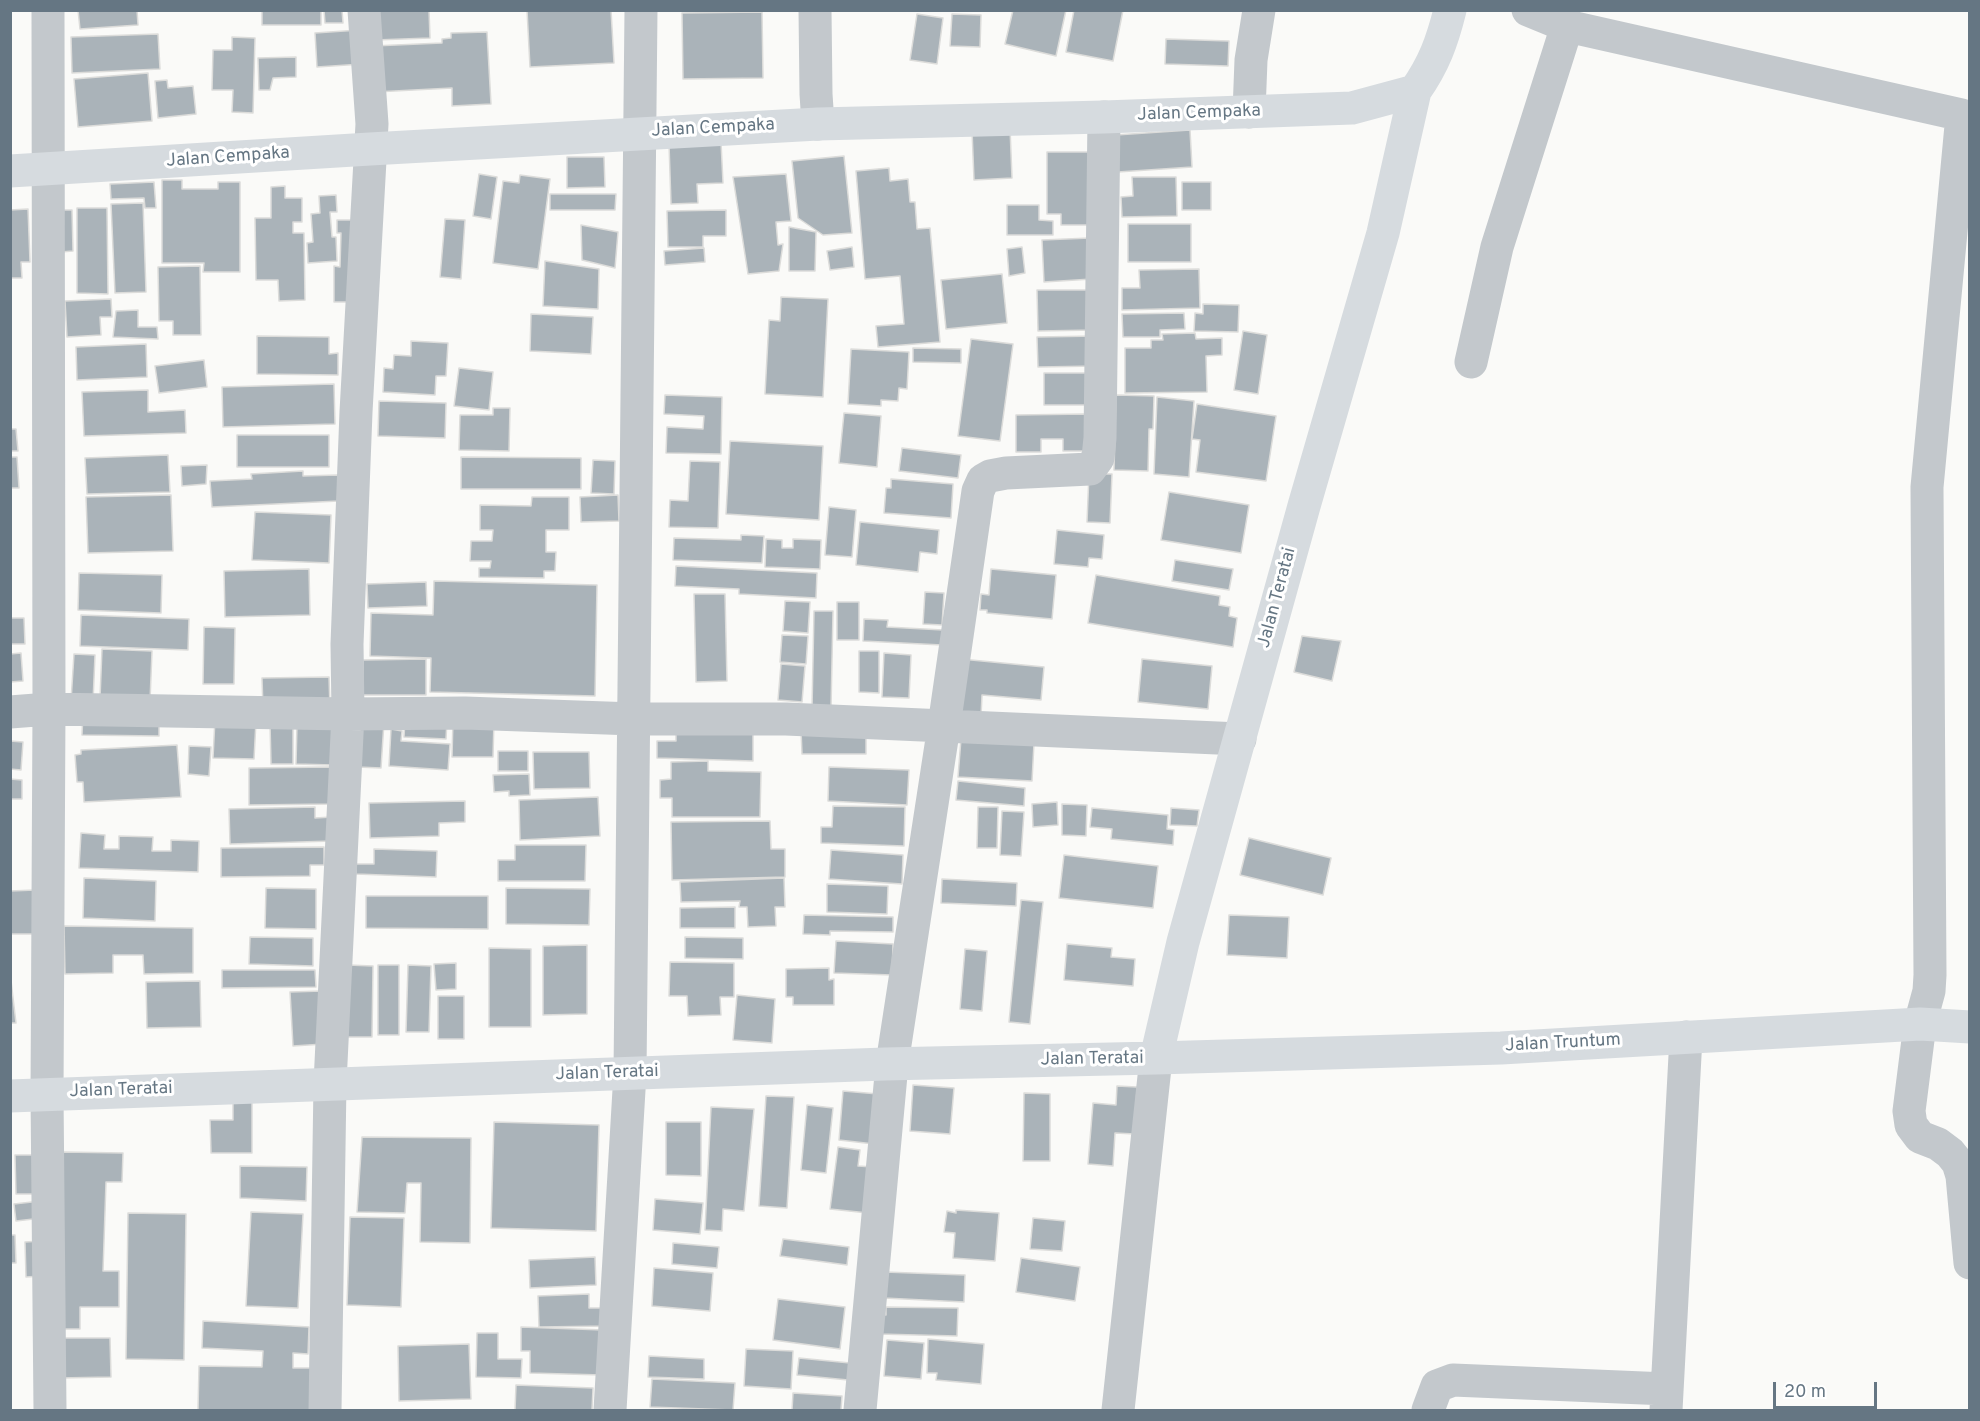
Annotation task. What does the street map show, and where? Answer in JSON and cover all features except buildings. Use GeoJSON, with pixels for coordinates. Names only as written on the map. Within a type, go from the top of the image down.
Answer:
{"type":"FeatureCollection","features":[{"type":"Feature","properties":{"kind":"street"},"geometry":{"type":"LineString","coordinates":[[48,10],[47,1094],[50,1410]]}},
{"type":"Feature","properties":{"kind":"street"},"geometry":{"type":"LineString","coordinates":[[325,1410],[330,1083],[348,714],[347,644],[371,125],[364,10]]}},
{"type":"Feature","properties":{"kind":"street"},"geometry":{"type":"LineString","coordinates":[[610,1410],[630,1073],[641,10]]}},
{"type":"Feature","properties":{"kind":"street"},"geometry":{"type":"LineString","coordinates":[[815,10],[817,97]]}},
{"type":"Feature","properties":{"kind":"street"},"geometry":{"type":"LineString","coordinates":[[1250,84],[1259,10]]}},
{"type":"Feature","properties":{"kind":"street","name":"Jalan Teratai"},"geometry":{"type":"LineString","coordinates":[[10,1096],[892,1064],[1156,1058],[1183,942],[1304,506],[1383,233],[1415,91],[1429,71],[1441,45],[1450,10]]}},
{"type":"Feature","properties":{"kind":"street"},"geometry":{"type":"LineString","coordinates":[[1528,10],[1567,26],[1966,115],[1928,487],[1929,983],[1920,1024],[1909,1111],[1911,1125],[1920,1137],[1938,1144],[1950,1153],[1958,1164],[1962,1176],[1970,1263]]}},
{"type":"Feature","properties":{"kind":"street"},"geometry":{"type":"LineString","coordinates":[[1471,362],[1497,247],[1567,26]]}},
{"type":"Feature","properties":{"kind":"street","name":"Jalan Cempaka"},"geometry":{"type":"LineString","coordinates":[[10,171],[47,146],[817,97],[1104,117],[1250,84],[1353,108],[1415,91]]}},
{"type":"Feature","properties":{"kind":"street"},"geometry":{"type":"LineString","coordinates":[[860,1410],[892,1064],[978,491],[983,480],[990,476],[1006,473],[1090,469],[1098,458],[1104,117]]}},
{"type":"Feature","properties":{"kind":"street"},"geometry":{"type":"LineString","coordinates":[[10,712],[49,709],[348,714],[465,713],[634,719],[786,719],[1240,739]]}},
{"type":"Feature","properties":{"kind":"street","name":"Jalan Truntum"},"geometry":{"type":"LineString","coordinates":[[1156,1058],[1501,1048],[1920,1024],[1970,1027]]}},
{"type":"Feature","properties":{"kind":"street"},"geometry":{"type":"LineString","coordinates":[[1428,1410],[1437,1386],[1453,1380],[1666,1400],[1686,1037]]}},
{"type":"Feature","properties":{"kind":"street"},"geometry":{"type":"LineString","coordinates":[[1118,1410],[1156,1058]]}}]}
